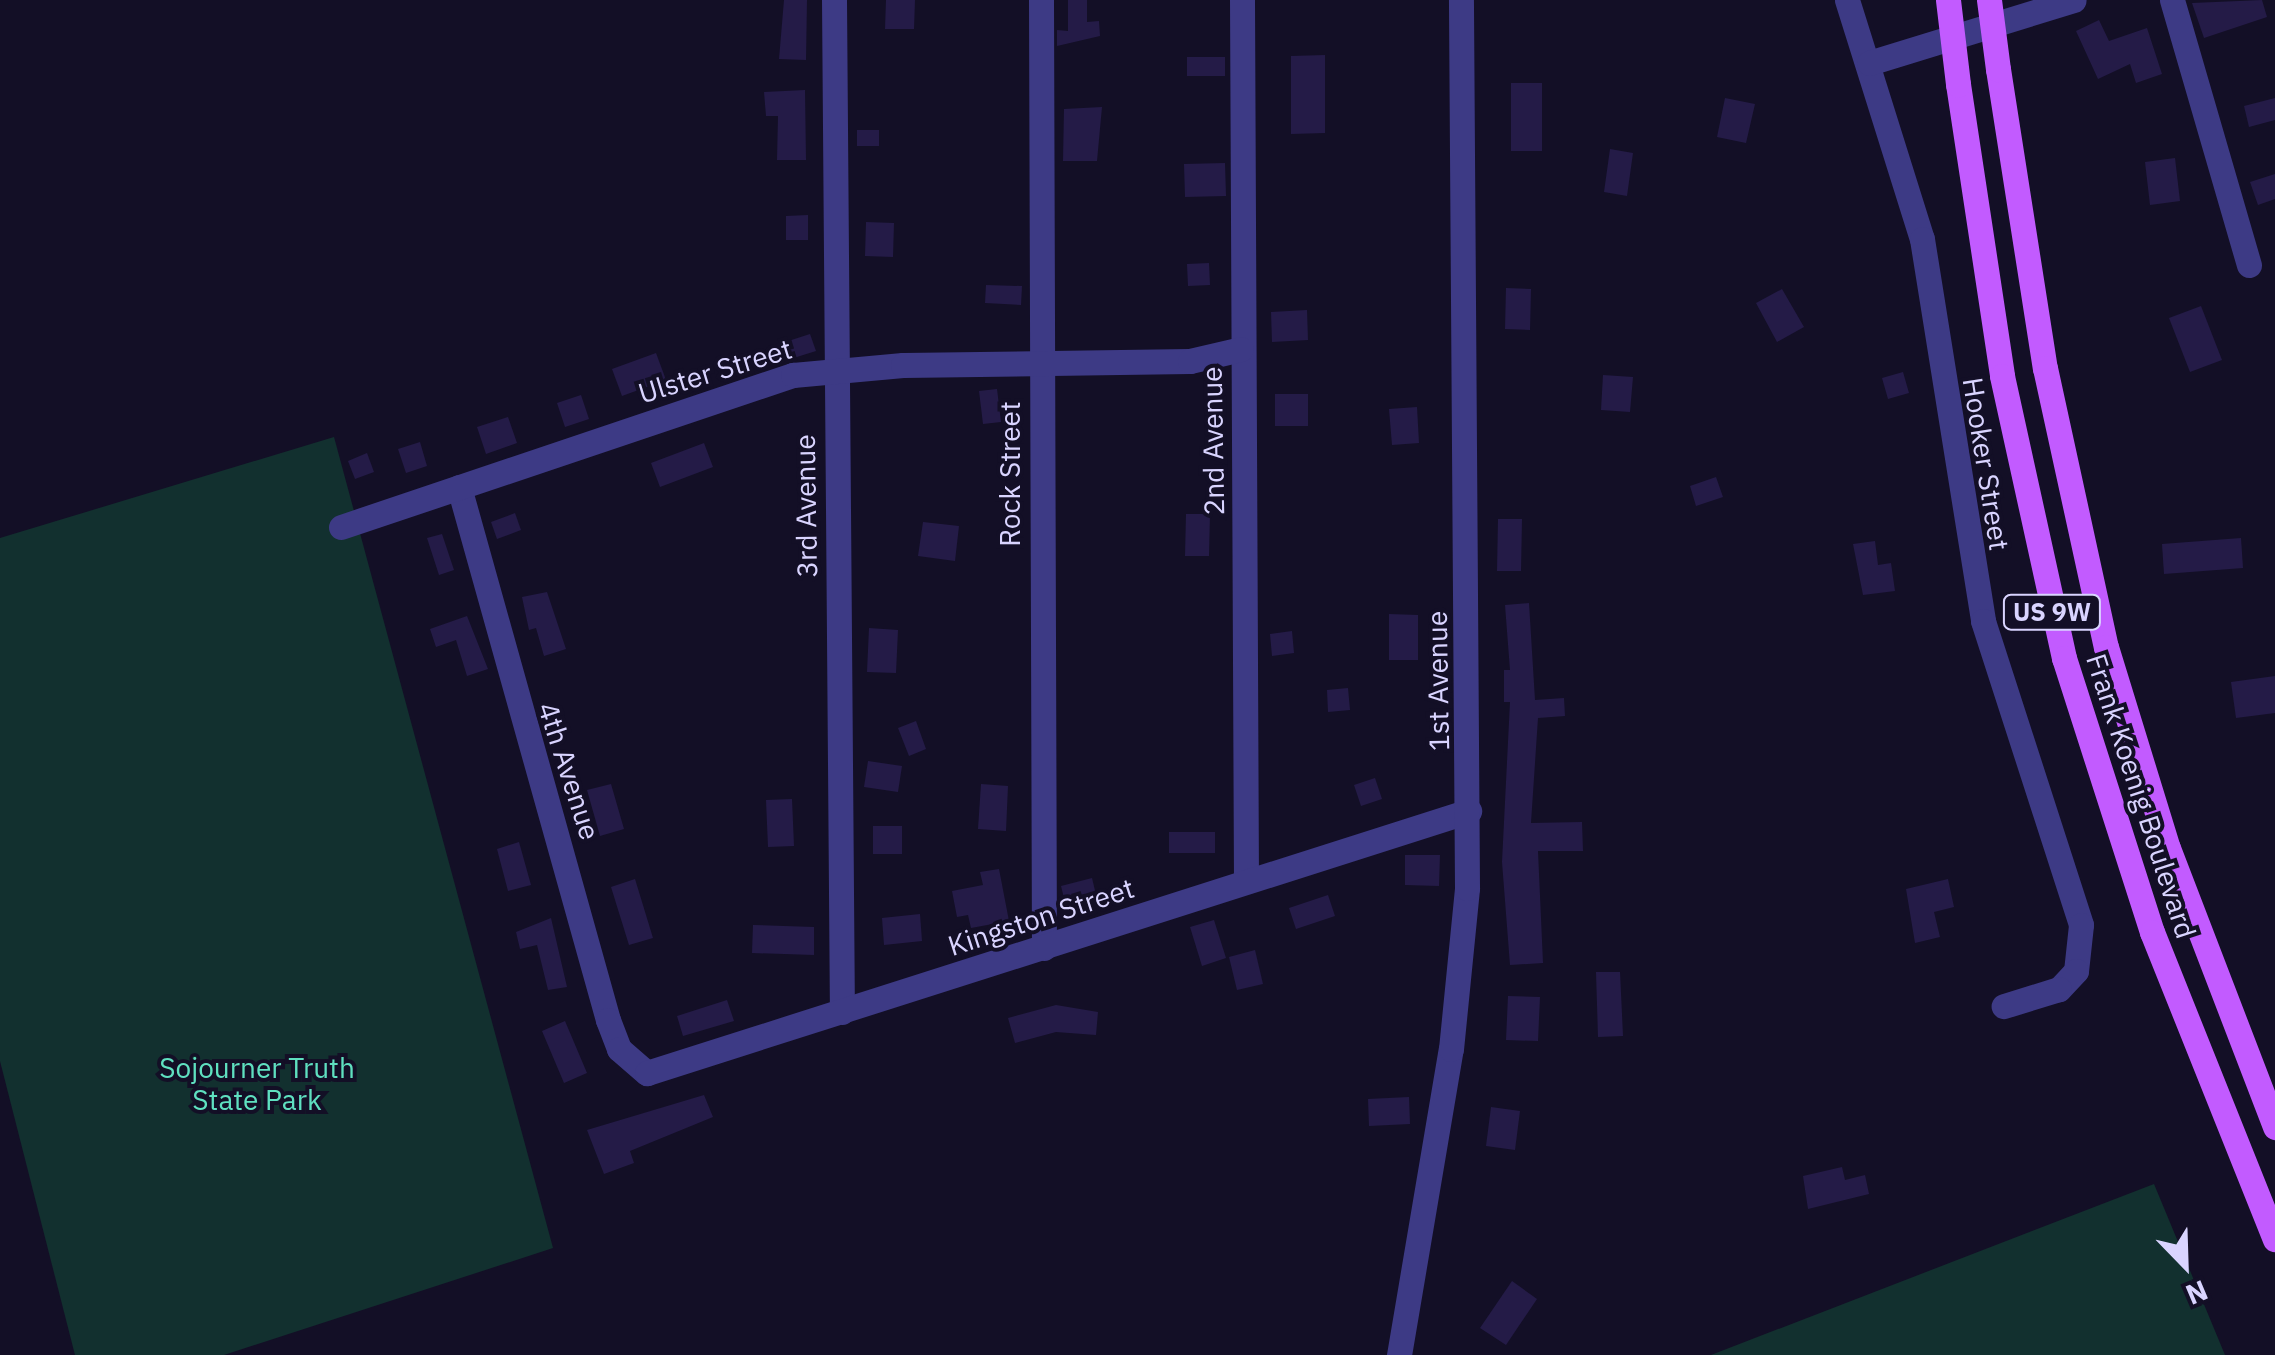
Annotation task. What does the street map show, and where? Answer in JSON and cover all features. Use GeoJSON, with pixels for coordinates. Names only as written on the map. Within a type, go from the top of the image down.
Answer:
{"type":"FeatureCollection","features":[{"type":"Feature","properties":{"kind":"main road","name":"Frank Koenig Boulevard"},"geometry":{"type":"LineString","coordinates":[[1948,0],[2002,376],[2064,658],[2152,932],[2275,1239]]}},
{"type":"Feature","properties":{"kind":"main road","name":"Frank Koenig Boulevard"},"geometry":{"type":"LineString","coordinates":[[1989,0],[2045,368],[2106,647],[2174,865],[2275,1127]]}},
{"type":"Feature","properties":{"kind":"street","name":"3rd Avenue"},"geometry":{"type":"LineString","coordinates":[[834,0],[842,1012]]}},
{"type":"Feature","properties":{"kind":"street","name":"Rock Street"},"geometry":{"type":"LineString","coordinates":[[1041,0],[1044,948]]}},
{"type":"Feature","properties":{"kind":"street","name":"2nd Avenue"},"geometry":{"type":"LineString","coordinates":[[1242,0],[1246,881]]}},
{"type":"Feature","properties":{"kind":"street","name":"1st Avenue"},"geometry":{"type":"LineString","coordinates":[[1399,1355],[1451,1049],[1469,811],[1461,0]]}},
{"type":"Feature","properties":{"kind":"street","name":"Hooker Street"},"geometry":{"type":"LineString","coordinates":[[1847,0],[1922,240],[1983,621],[2081,925],[2076,971],[2059,989],[2004,1006]]}},
{"type":"Feature","properties":{"kind":"street"},"geometry":{"type":"LineString","coordinates":[[1869,63],[2074,0]]}},
{"type":"Feature","properties":{"kind":"street"},"geometry":{"type":"LineString","coordinates":[[2172,0],[2249,265]]}},
{"type":"Feature","properties":{"kind":"street","name":"Ulster Street"},"geometry":{"type":"LineString","coordinates":[[341,527],[761,382],[834,369],[1190,361],[1242,348]]}},
{"type":"Feature","properties":{"kind":"street","name":"4th Avenue"},"geometry":{"type":"LineString","coordinates":[[460,487],[608,1020],[633,1067]]}},
{"type":"Feature","properties":{"kind":"street","name":"Kingston Street"},"geometry":{"type":"LineString","coordinates":[[633,1067],[667,1072],[1469,811]]}},
{"type":"Feature","properties":{"kind":"green space","name":"Sojourner Truth State Park"},"geometry":{"type":"Polygon","coordinates":[[[334,437],[553,1248],[224,1355],[75,1355],[0,1061],[0,538],[334,437]]]}},
{"type":"Feature","properties":{"kind":"green space"},"geometry":{"type":"Polygon","coordinates":[[[2154,1184],[2225,1355],[1711,1355],[2154,1184]]]}},
{"type":"Feature","properties":{"kind":"building"},"geometry":{"type":"Polygon","coordinates":[[[784,0],[807,0],[806,60],[779,59],[784,0]]]}},
{"type":"Feature","properties":{"kind":"building"},"geometry":{"type":"Polygon","coordinates":[[[886,0],[915,0],[914,29],[885,29],[886,0]]]}},
{"type":"Feature","properties":{"kind":"building"},"geometry":{"type":"Polygon","coordinates":[[[1068,0],[1087,0],[1087,22],[1099,21],[1100,36],[1057,46],[1057,30],[1068,31],[1068,0]]]}},
{"type":"Feature","properties":{"kind":"building"},"geometry":{"type":"Polygon","coordinates":[[[2262,0],[2267,17],[2204,38],[2192,3],[2262,0]]]}},
{"type":"Feature","properties":{"kind":"building"},"geometry":{"type":"Polygon","coordinates":[[[2099,20],[2109,41],[2147,28],[2162,74],[2136,83],[2130,64],[2098,79],[2076,31],[2099,20]]]}},
{"type":"Feature","properties":{"kind":"building"},"geometry":{"type":"Polygon","coordinates":[[[1325,55],[1325,133],[1291,134],[1291,56],[1325,55]]]}},
{"type":"Feature","properties":{"kind":"building"},"geometry":{"type":"Polygon","coordinates":[[[1187,57],[1225,57],[1225,76],[1187,76],[1187,57]]]}},
{"type":"Feature","properties":{"kind":"building"},"geometry":{"type":"Polygon","coordinates":[[[1511,83],[1542,83],[1542,151],[1511,151],[1511,83]]]}},
{"type":"Feature","properties":{"kind":"building"},"geometry":{"type":"Polygon","coordinates":[[[805,90],[806,160],[777,160],[778,116],[766,116],[764,92],[805,90]]]}},
{"type":"Feature","properties":{"kind":"building"},"geometry":{"type":"Polygon","coordinates":[[[1725,98],[1755,104],[1746,143],[1717,137],[1725,98]]]}},
{"type":"Feature","properties":{"kind":"building"},"geometry":{"type":"Polygon","coordinates":[[[2275,98],[2275,120],[2249,127],[2244,106],[2275,98]]]}},
{"type":"Feature","properties":{"kind":"building"},"geometry":{"type":"Polygon","coordinates":[[[1102,107],[1097,161],[1063,161],[1064,109],[1102,107]]]}},
{"type":"Feature","properties":{"kind":"building"},"geometry":{"type":"Polygon","coordinates":[[[857,130],[879,130],[879,146],[857,146],[857,130]]]}},
{"type":"Feature","properties":{"kind":"building"},"geometry":{"type":"Polygon","coordinates":[[[1610,149],[1633,153],[1627,196],[1604,192],[1610,149]]]}},
{"type":"Feature","properties":{"kind":"building"},"geometry":{"type":"Polygon","coordinates":[[[2175,158],[2180,201],[2150,205],[2145,162],[2175,158]]]}},
{"type":"Feature","properties":{"kind":"building"},"geometry":{"type":"Polygon","coordinates":[[[1225,163],[1226,196],[1185,197],[1184,164],[1225,163]]]}},
{"type":"Feature","properties":{"kind":"building"},"geometry":{"type":"Polygon","coordinates":[[[2275,174],[2275,199],[2258,205],[2250,182],[2275,174]]]}},
{"type":"Feature","properties":{"kind":"building"},"geometry":{"type":"Polygon","coordinates":[[[808,215],[808,240],[786,240],[786,216],[808,215]]]}},
{"type":"Feature","properties":{"kind":"building"},"geometry":{"type":"Polygon","coordinates":[[[866,222],[894,223],[893,257],[865,256],[866,222]]]}},
{"type":"Feature","properties":{"kind":"building"},"geometry":{"type":"Polygon","coordinates":[[[1209,263],[1210,285],[1188,286],[1187,264],[1209,263]]]}},
{"type":"Feature","properties":{"kind":"building"},"geometry":{"type":"Polygon","coordinates":[[[986,285],[1022,286],[1021,305],[985,303],[986,285]]]}},
{"type":"Feature","properties":{"kind":"building"},"geometry":{"type":"Polygon","coordinates":[[[1506,288],[1531,289],[1530,330],[1505,329],[1506,288]]]}},
{"type":"Feature","properties":{"kind":"building"},"geometry":{"type":"Polygon","coordinates":[[[1782,289],[1804,327],[1777,342],[1756,303],[1782,289]]]}},
{"type":"Feature","properties":{"kind":"building"},"geometry":{"type":"Polygon","coordinates":[[[2201,306],[2222,360],[2190,372],[2169,318],[2201,306]]]}},
{"type":"Feature","properties":{"kind":"building"},"geometry":{"type":"Polygon","coordinates":[[[1307,310],[1308,340],[1272,342],[1271,312],[1307,310]]]}},
{"type":"Feature","properties":{"kind":"building"},"geometry":{"type":"Polygon","coordinates":[[[810,334],[816,351],[784,361],[779,344],[810,334]]]}},
{"type":"Feature","properties":{"kind":"building"},"geometry":{"type":"Polygon","coordinates":[[[656,353],[666,380],[622,396],[612,369],[656,353]]]}},
{"type":"Feature","properties":{"kind":"building"},"geometry":{"type":"Polygon","coordinates":[[[1903,372],[1909,393],[1888,399],[1882,378],[1903,372]]]}},
{"type":"Feature","properties":{"kind":"building"},"geometry":{"type":"Polygon","coordinates":[[[1603,375],[1633,377],[1630,412],[1601,410],[1603,375]]]}},
{"type":"Feature","properties":{"kind":"building"},"geometry":{"type":"Polygon","coordinates":[[[997,389],[1001,422],[983,424],[979,391],[997,389]]]}},
{"type":"Feature","properties":{"kind":"building"},"geometry":{"type":"Polygon","coordinates":[[[1275,394],[1308,394],[1308,426],[1275,426],[1275,394]]]}},
{"type":"Feature","properties":{"kind":"building"},"geometry":{"type":"Polygon","coordinates":[[[581,395],[589,419],[565,427],[557,403],[581,395]]]}},
{"type":"Feature","properties":{"kind":"building"},"geometry":{"type":"Polygon","coordinates":[[[1417,407],[1419,443],[1392,445],[1389,409],[1417,407]]]}},
{"type":"Feature","properties":{"kind":"building"},"geometry":{"type":"Polygon","coordinates":[[[508,417],[517,443],[486,454],[477,427],[508,417]]]}},
{"type":"Feature","properties":{"kind":"building"},"geometry":{"type":"Polygon","coordinates":[[[420,442],[427,466],[406,473],[398,449],[420,442]]]}},
{"type":"Feature","properties":{"kind":"building"},"geometry":{"type":"Polygon","coordinates":[[[704,443],[713,467],[660,487],[651,463],[704,443]]]}},
{"type":"Feature","properties":{"kind":"building"},"geometry":{"type":"Polygon","coordinates":[[[367,453],[374,472],[355,479],[348,461],[367,453]]]}},
{"type":"Feature","properties":{"kind":"building"},"geometry":{"type":"Polygon","coordinates":[[[1716,477],[1723,497],[1696,506],[1690,486],[1716,477]]]}},
{"type":"Feature","properties":{"kind":"building"},"geometry":{"type":"Polygon","coordinates":[[[515,513],[521,530],[497,539],[491,522],[515,513]]]}},
{"type":"Feature","properties":{"kind":"building"},"geometry":{"type":"Polygon","coordinates":[[[1186,514],[1210,514],[1209,556],[1185,556],[1186,514]]]}},
{"type":"Feature","properties":{"kind":"building"},"geometry":{"type":"Polygon","coordinates":[[[1498,519],[1522,519],[1521,571],[1497,571],[1498,519]]]}},
{"type":"Feature","properties":{"kind":"building"},"geometry":{"type":"Polygon","coordinates":[[[923,522],[959,526],[955,561],[918,556],[923,522]]]}},
{"type":"Feature","properties":{"kind":"building"},"geometry":{"type":"Polygon","coordinates":[[[442,534],[454,570],[439,575],[427,538],[442,534]]]}},
{"type":"Feature","properties":{"kind":"building"},"geometry":{"type":"Polygon","coordinates":[[[2241,538],[2243,568],[2164,574],[2162,544],[2241,538]]]}},
{"type":"Feature","properties":{"kind":"building"},"geometry":{"type":"Polygon","coordinates":[[[1875,541],[1878,565],[1891,563],[1895,591],[1863,595],[1853,544],[1875,541]]]}},
{"type":"Feature","properties":{"kind":"building"},"geometry":{"type":"Polygon","coordinates":[[[547,592],[566,649],[544,656],[536,628],[529,630],[522,597],[547,592]]]}},
{"type":"Feature","properties":{"kind":"building"},"geometry":{"type":"Polygon","coordinates":[[[1529,603],[1535,700],[1564,698],[1565,716],[1538,718],[1531,823],[1582,822],[1583,851],[1538,851],[1543,963],[1510,965],[1502,862],[1510,702],[1504,702],[1504,670],[1510,670],[1505,605],[1529,603]]]}},
{"type":"Feature","properties":{"kind":"building"},"geometry":{"type":"Polygon","coordinates":[[[1389,614],[1418,615],[1418,660],[1389,660],[1389,614]]]}},
{"type":"Feature","properties":{"kind":"building"},"geometry":{"type":"Polygon","coordinates":[[[467,616],[488,669],[467,676],[456,640],[436,647],[430,629],[467,616]]]}},
{"type":"Feature","properties":{"kind":"building"},"geometry":{"type":"Polygon","coordinates":[[[869,628],[898,630],[896,673],[867,672],[869,628]]]}},
{"type":"Feature","properties":{"kind":"building"},"geometry":{"type":"Polygon","coordinates":[[[1292,631],[1294,653],[1272,656],[1270,634],[1292,631]]]}},
{"type":"Feature","properties":{"kind":"building"},"geometry":{"type":"Polygon","coordinates":[[[2275,676],[2275,713],[2236,718],[2231,682],[2275,676]]]}},
{"type":"Feature","properties":{"kind":"building"},"geometry":{"type":"Polygon","coordinates":[[[1348,688],[1350,710],[1328,712],[1327,690],[1348,688]]]}},
{"type":"Feature","properties":{"kind":"building"},"geometry":{"type":"Polygon","coordinates":[[[916,721],[926,749],[909,756],[898,728],[916,721]]]}},
{"type":"Feature","properties":{"kind":"building"},"geometry":{"type":"Polygon","coordinates":[[[868,761],[902,766],[898,792],[864,787],[868,761]]]}},
{"type":"Feature","properties":{"kind":"building"},"geometry":{"type":"Polygon","coordinates":[[[1375,778],[1382,799],[1361,806],[1354,785],[1375,778]]]}},
{"type":"Feature","properties":{"kind":"building"},"geometry":{"type":"Polygon","coordinates":[[[611,784],[624,829],[600,836],[587,790],[611,784]]]}},
{"type":"Feature","properties":{"kind":"building"},"geometry":{"type":"Polygon","coordinates":[[[981,784],[1008,786],[1006,831],[978,829],[981,784]]]}},
{"type":"Feature","properties":{"kind":"building"},"geometry":{"type":"Polygon","coordinates":[[[792,799],[794,846],[768,847],[766,800],[792,799]]]}},
{"type":"Feature","properties":{"kind":"building"},"geometry":{"type":"Polygon","coordinates":[[[873,826],[902,826],[902,854],[873,854],[873,826]]]}},
{"type":"Feature","properties":{"kind":"building"},"geometry":{"type":"Polygon","coordinates":[[[1169,832],[1215,832],[1215,853],[1169,853],[1169,832]]]}},
{"type":"Feature","properties":{"kind":"building"},"geometry":{"type":"Polygon","coordinates":[[[519,842],[531,885],[508,891],[497,849],[519,842]]]}},
{"type":"Feature","properties":{"kind":"building"},"geometry":{"type":"Polygon","coordinates":[[[1405,855],[1440,855],[1439,886],[1405,885],[1405,855]]]}},
{"type":"Feature","properties":{"kind":"building"},"geometry":{"type":"Polygon","coordinates":[[[999,869],[1009,921],[971,928],[968,915],[957,917],[952,891],[983,885],[980,872],[999,869]]]}},
{"type":"Feature","properties":{"kind":"building"},"geometry":{"type":"Polygon","coordinates":[[[1092,878],[1097,899],[1066,906],[1061,886],[1092,878]]]}},
{"type":"Feature","properties":{"kind":"building"},"geometry":{"type":"Polygon","coordinates":[[[635,879],[653,938],[629,945],[611,887],[635,879]]]}},
{"type":"Feature","properties":{"kind":"building"},"geometry":{"type":"Polygon","coordinates":[[[1948,879],[1954,907],[1934,912],[1940,937],[1915,943],[1906,889],[1948,879]]]}},
{"type":"Feature","properties":{"kind":"building"},"geometry":{"type":"Polygon","coordinates":[[[1328,895],[1335,916],[1296,929],[1289,908],[1328,895]]]}},
{"type":"Feature","properties":{"kind":"building"},"geometry":{"type":"Polygon","coordinates":[[[920,914],[922,941],[884,945],[882,918],[920,914]]]}},
{"type":"Feature","properties":{"kind":"building"},"geometry":{"type":"Polygon","coordinates":[[[551,918],[567,987],[548,990],[537,945],[520,949],[516,932],[551,918]]]}},
{"type":"Feature","properties":{"kind":"building"},"geometry":{"type":"Polygon","coordinates":[[[1214,920],[1226,958],[1202,966],[1190,927],[1214,920]]]}},
{"type":"Feature","properties":{"kind":"building"},"geometry":{"type":"Polygon","coordinates":[[[753,925],[814,927],[814,955],[752,953],[753,925]]]}},
{"type":"Feature","properties":{"kind":"building"},"geometry":{"type":"Polygon","coordinates":[[[1255,950],[1263,984],[1237,990],[1229,957],[1255,950]]]}},
{"type":"Feature","properties":{"kind":"building"},"geometry":{"type":"Polygon","coordinates":[[[1596,972],[1620,972],[1623,1036],[1598,1037],[1596,972]]]}},
{"type":"Feature","properties":{"kind":"building"},"geometry":{"type":"Polygon","coordinates":[[[1508,996],[1540,997],[1538,1041],[1506,1040],[1508,996]]]}},
{"type":"Feature","properties":{"kind":"building"},"geometry":{"type":"Polygon","coordinates":[[[727,1000],[734,1021],[683,1036],[677,1016],[727,1000]]]}},
{"type":"Feature","properties":{"kind":"building"},"geometry":{"type":"Polygon","coordinates":[[[1056,1005],[1098,1012],[1096,1035],[1056,1032],[1015,1043],[1008,1018],[1056,1005]]]}},
{"type":"Feature","properties":{"kind":"building"},"geometry":{"type":"Polygon","coordinates":[[[565,1021],[587,1073],[564,1083],[542,1031],[565,1021]]]}},
{"type":"Feature","properties":{"kind":"building"},"geometry":{"type":"Polygon","coordinates":[[[704,1095],[713,1117],[630,1151],[634,1163],[604,1174],[587,1130],[704,1095]]]}},
{"type":"Feature","properties":{"kind":"building"},"geometry":{"type":"Polygon","coordinates":[[[1409,1097],[1410,1124],[1369,1126],[1368,1099],[1409,1097]]]}},
{"type":"Feature","properties":{"kind":"building"},"geometry":{"type":"Polygon","coordinates":[[[1491,1107],[1520,1111],[1515,1150],[1486,1146],[1491,1107]]]}},
{"type":"Feature","properties":{"kind":"building"},"geometry":{"type":"Polygon","coordinates":[[[1842,1167],[1845,1180],[1865,1175],[1869,1194],[1808,1209],[1803,1176],[1842,1167]]]}},
{"type":"Feature","properties":{"kind":"building"},"geometry":{"type":"Polygon","coordinates":[[[1512,1281],[1537,1299],[1506,1345],[1480,1328],[1512,1281]]]}}]}
